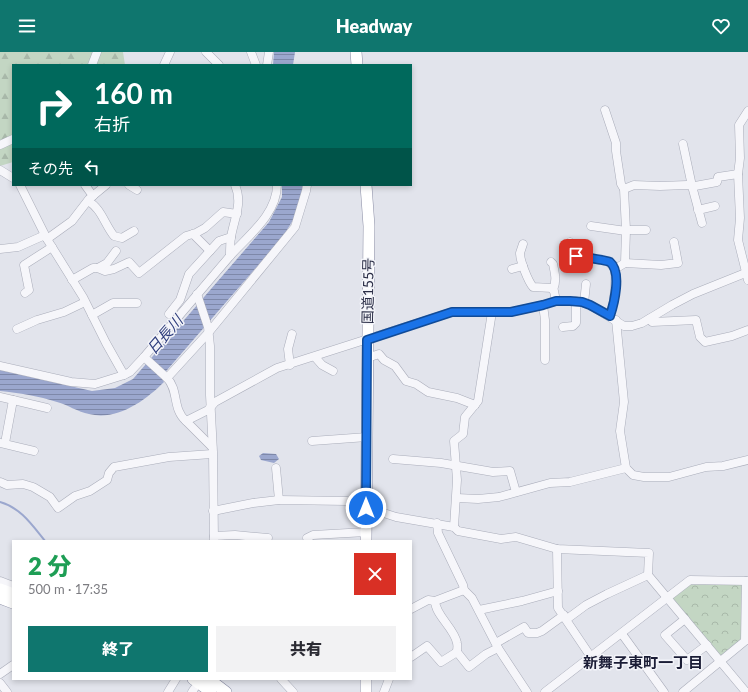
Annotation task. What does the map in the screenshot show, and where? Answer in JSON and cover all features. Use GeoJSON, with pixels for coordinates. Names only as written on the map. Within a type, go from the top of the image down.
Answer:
{"type":"FeatureCollection","features":[{"type":"Feature","properties":{"kind":"highway"},"geometry":{"type":"LineString","coordinates":[[356,52],[357,64]]}},
{"type":"Feature","properties":{"kind":"highway","name":"国道155号"},"geometry":{"type":"LineString","coordinates":[[366,186],[369,226],[366,537]]}},
{"type":"Feature","properties":{"kind":"highway"},"geometry":{"type":"LineString","coordinates":[[0,589],[12,594]]}},
{"type":"Feature","properties":{"kind":"highway"},"geometry":{"type":"LineString","coordinates":[[0,598],[12,603]]}},
{"type":"Feature","properties":{"kind":"highway"},"geometry":{"type":"LineString","coordinates":[[210,680],[226,692]]}},
{"type":"Feature","properties":{"kind":"highway"},"geometry":{"type":"LineString","coordinates":[[366,680],[366,692]]}},
{"type":"Feature","properties":{"kind":"highway"},"geometry":{"type":"LineString","coordinates":[[193,687],[211,692]]}},
{"type":"Feature","properties":{"kind":"street"},"geometry":{"type":"LineString","coordinates":[[92,64],[97,52]]}},
{"type":"Feature","properties":{"kind":"street"},"geometry":{"type":"LineString","coordinates":[[164,64],[170,52]]}},
{"type":"Feature","properties":{"kind":"street"},"geometry":{"type":"LineString","coordinates":[[206,52],[218,64]]}},
{"type":"Feature","properties":{"kind":"street"},"geometry":{"type":"LineString","coordinates":[[251,52],[256,64]]}},
{"type":"Feature","properties":{"kind":"street"},"geometry":{"type":"LineString","coordinates":[[267,64],[268,52]]}},
{"type":"Feature","properties":{"kind":"street"},"geometry":{"type":"LineString","coordinates":[[604,110],[616,142],[621,184],[624,189],[626,231],[625,263]]}},
{"type":"Feature","properties":{"kind":"street"},"geometry":{"type":"LineString","coordinates":[[186,422],[208,410],[215,402],[277,368],[452,312],[511,312],[556,301],[580,302],[613,318],[624,326],[632,326],[642,323],[692,294],[747,275],[738,240],[740,218],[738,174],[740,158],[739,125],[748,111]]}},
{"type":"Feature","properties":{"kind":"street"},"geometry":{"type":"LineString","coordinates":[[0,145],[12,139]]}},
{"type":"Feature","properties":{"kind":"street"},"geometry":{"type":"LineString","coordinates":[[683,144],[702,223]]}},
{"type":"Feature","properties":{"kind":"street"},"geometry":{"type":"LineString","coordinates":[[0,170],[12,177]]}},
{"type":"Feature","properties":{"kind":"street"},"geometry":{"type":"LineString","coordinates":[[624,189],[634,185],[695,186],[717,182],[718,177],[738,174]]}},
{"type":"Feature","properties":{"kind":"street"},"geometry":{"type":"LineString","coordinates":[[20,186],[46,237],[85,302],[106,344],[124,375]]}},
{"type":"Feature","properties":{"kind":"street"},"geometry":{"type":"LineString","coordinates":[[84,186],[91,203],[103,217],[114,236],[122,238],[134,231]]}},
{"type":"Feature","properties":{"kind":"street"},"geometry":{"type":"LineString","coordinates":[[0,249],[18,247],[46,237],[72,221],[90,198],[105,186]]}},
{"type":"Feature","properties":{"kind":"street"},"geometry":{"type":"LineString","coordinates":[[131,186],[137,190]]}},
{"type":"Feature","properties":{"kind":"street"},"geometry":{"type":"LineString","coordinates":[[230,256],[231,237],[239,208],[238,192],[235,186]]}},
{"type":"Feature","properties":{"kind":"street"},"geometry":{"type":"LineString","coordinates":[[0,366],[71,382],[95,384],[130,372],[145,358],[230,256],[265,218],[277,194],[278,186]]}},
{"type":"Feature","properties":{"kind":"street"},"geometry":{"type":"LineString","coordinates":[[167,378],[295,227],[307,186]]}},
{"type":"Feature","properties":{"kind":"street"},"geometry":{"type":"LineString","coordinates":[[698,210],[715,206]]}},
{"type":"Feature","properties":{"kind":"street"},"geometry":{"type":"LineString","coordinates":[[98,268],[104,272],[129,262],[139,273],[186,236],[205,228],[223,212],[237,214]]}},
{"type":"Feature","properties":{"kind":"street"},"geometry":{"type":"LineString","coordinates":[[591,226],[626,231],[646,230]]}},
{"type":"Feature","properties":{"kind":"street"},"geometry":{"type":"LineString","coordinates":[[193,234],[210,251]]}},
{"type":"Feature","properties":{"kind":"street"},"geometry":{"type":"LineString","coordinates":[[169,314],[180,300],[189,274],[219,241],[231,237]]}},
{"type":"Feature","properties":{"kind":"street"},"geometry":{"type":"LineString","coordinates":[[570,242],[573,254],[609,262],[615,269],[616,283],[613,318],[624,402],[620,431],[626,468],[633,475],[644,477],[669,477],[706,467],[724,466],[748,460]]}},
{"type":"Feature","properties":{"kind":"street"},"geometry":{"type":"LineString","coordinates":[[615,269],[625,263],[661,265],[678,263],[674,242]]}},
{"type":"Feature","properties":{"kind":"street"},"geometry":{"type":"LineString","coordinates":[[523,244],[520,254],[530,283],[533,286],[553,290]]}},
{"type":"Feature","properties":{"kind":"street"},"geometry":{"type":"LineString","coordinates":[[25,293],[30,290],[24,265],[52,247]]}},
{"type":"Feature","properties":{"kind":"street"},"geometry":{"type":"LineString","coordinates":[[72,280],[93,268],[98,268],[107,263],[116,251]]}},
{"type":"Feature","properties":{"kind":"street"},"geometry":{"type":"LineString","coordinates":[[551,262],[556,276],[556,284],[553,290],[556,301]]}},
{"type":"Feature","properties":{"kind":"street"},"geometry":{"type":"LineString","coordinates":[[512,269],[523,266]]}},
{"type":"Feature","properties":{"kind":"street"},"geometry":{"type":"LineString","coordinates":[[563,326],[573,326],[576,323],[580,302],[586,284]]}},
{"type":"Feature","properties":{"kind":"street"},"geometry":{"type":"LineString","coordinates":[[198,295],[208,330],[210,346],[214,539],[235,535],[259,539],[268,538]]}},
{"type":"Feature","properties":{"kind":"street"},"geometry":{"type":"LineString","coordinates":[[17,329],[34,323],[37,320],[64,312],[85,302]]}},
{"type":"Feature","properties":{"kind":"street"},"geometry":{"type":"LineString","coordinates":[[92,315],[113,303],[137,303]]}},
{"type":"Feature","properties":{"kind":"street"},"geometry":{"type":"LineString","coordinates":[[543,305],[545,320],[545,360]]}},
{"type":"Feature","properties":{"kind":"street"},"geometry":{"type":"LineString","coordinates":[[454,527],[457,498],[454,440],[463,434],[465,416],[478,401],[492,312]]}},
{"type":"Feature","properties":{"kind":"street"},"geometry":{"type":"LineString","coordinates":[[649,319],[652,322],[696,320],[700,337],[705,342],[732,336],[748,330]]}},
{"type":"Feature","properties":{"kind":"street"},"geometry":{"type":"LineString","coordinates":[[290,365],[288,349],[292,334]]}},
{"type":"Feature","properties":{"kind":"street"},"geometry":{"type":"LineString","coordinates":[[367,356],[379,354],[384,360],[396,366],[406,381],[416,384],[428,392],[457,398],[475,405]]}},
{"type":"Feature","properties":{"kind":"street"},"geometry":{"type":"LineString","coordinates":[[314,357],[322,365],[333,371]]}},
{"type":"Feature","properties":{"kind":"street"},"geometry":{"type":"LineString","coordinates":[[145,358],[171,382],[178,412],[212,450]]}},
{"type":"Feature","properties":{"kind":"street"},"geometry":{"type":"LineString","coordinates":[[0,397],[47,408]]}},
{"type":"Feature","properties":{"kind":"street"},"geometry":{"type":"LineString","coordinates":[[13,400],[2,443],[34,451]]}},
{"type":"Feature","properties":{"kind":"street"},"geometry":{"type":"LineString","coordinates":[[312,440],[367,438]]}},
{"type":"Feature","properties":{"kind":"street"},"geometry":{"type":"LineString","coordinates":[[0,482],[6,485],[23,484],[33,487],[50,497],[58,508],[74,496],[90,491],[107,480],[109,473],[114,467],[212,450]]}},
{"type":"Feature","properties":{"kind":"street"},"geometry":{"type":"LineString","coordinates":[[393,459],[434,462],[493,472],[510,471],[516,492]]}},
{"type":"Feature","properties":{"kind":"street"},"geometry":{"type":"LineString","coordinates":[[276,468],[279,500]]}},
{"type":"Feature","properties":{"kind":"street"},"geometry":{"type":"LineString","coordinates":[[457,498],[478,499],[499,497],[550,483],[570,482],[626,468]]}},
{"type":"Feature","properties":{"kind":"street"},"geometry":{"type":"LineString","coordinates":[[214,511],[253,503],[279,500],[347,501],[396,517],[438,523],[454,527],[458,531],[476,535],[501,539],[516,537],[557,548],[649,553],[648,576],[746,692]]}},
{"type":"Feature","properties":{"kind":"street"},"geometry":{"type":"LineString","coordinates":[[438,523],[438,533],[464,590],[472,598],[497,646],[527,692]]}},
{"type":"Feature","properties":{"kind":"street"},"geometry":{"type":"LineString","coordinates":[[307,538],[314,535],[366,537]]}},
{"type":"Feature","properties":{"kind":"street"},"geometry":{"type":"LineString","coordinates":[[557,548],[558,608],[591,656]]}},
{"type":"Feature","properties":{"kind":"street"},"geometry":{"type":"LineString","coordinates":[[435,602],[439,613],[458,643],[457,652],[469,667],[524,627],[528,633],[537,633],[607,594],[648,576]]}},
{"type":"Feature","properties":{"kind":"street"},"geometry":{"type":"LineString","coordinates":[[545,692],[690,580],[747,581],[745,641],[682,692]]}},
{"type":"Feature","properties":{"kind":"street"},"geometry":{"type":"LineString","coordinates":[[0,581],[12,586]]}},
{"type":"Feature","properties":{"kind":"street"},"geometry":{"type":"LineString","coordinates":[[412,608],[428,600],[435,602],[464,590]]}},
{"type":"Feature","properties":{"kind":"street"},"geometry":{"type":"LineString","coordinates":[[479,610],[522,601],[558,591]]}},
{"type":"Feature","properties":{"kind":"street"},"geometry":{"type":"LineString","coordinates":[[0,604],[12,608]]}},
{"type":"Feature","properties":{"kind":"street"},"geometry":{"type":"LineString","coordinates":[[685,618],[666,635],[682,655],[687,660],[707,645]]}},
{"type":"Feature","properties":{"kind":"street"},"geometry":{"type":"LineString","coordinates":[[622,634],[664,692]]}},
{"type":"Feature","properties":{"kind":"street"},"geometry":{"type":"LineString","coordinates":[[412,656],[426,646],[441,662],[457,652]]}},
{"type":"Feature","properties":{"kind":"street"},"geometry":{"type":"LineString","coordinates":[[0,674],[12,666]]}},
{"type":"Feature","properties":{"kind":"street"},"geometry":{"type":"LineString","coordinates":[[168,692],[175,680]]}},
{"type":"Feature","properties":{"kind":"street"},"geometry":{"type":"LineString","coordinates":[[282,680],[293,692]]}},
{"type":"Feature","properties":{"kind":"street"},"geometry":{"type":"LineString","coordinates":[[384,692],[389,680]]}},
{"type":"Feature","properties":{"kind":"street"},"geometry":{"type":"LineString","coordinates":[[0,683],[7,692]]}},
{"type":"Feature","properties":{"kind":"green space"},"geometry":{"type":"Polygon","coordinates":[[[0,52],[123,52],[125,64],[12,64],[12,162],[0,166],[0,52]]]}},
{"type":"Feature","properties":{"kind":"green space"},"geometry":{"type":"Polygon","coordinates":[[[690,580],[746,581],[745,641],[720,661],[668,598],[690,580]]]}},
{"type":"Feature","properties":{"kind":"water"},"geometry":{"type":"Polygon","coordinates":[[[274,52],[295,52],[293,64],[273,64],[274,52]]]}},
{"type":"Feature","properties":{"kind":"water"},"geometry":{"type":"Polygon","coordinates":[[[282,186],[303,186],[298,212],[282,238],[161,377],[164,382],[148,396],[130,408],[120,412],[110,415],[99,415],[85,413],[61,403],[43,398],[0,391],[0,370],[92,391],[115,388],[133,379],[269,222],[282,197],[282,186]]]}},
{"type":"Feature","properties":{"kind":"water"},"geometry":{"type":"Polygon","coordinates":[[[263,453],[276,454],[279,459],[274,463],[261,460],[259,456],[263,453]]]}},
{"type":"Feature","properties":{"kind":"waterway"},"geometry":{"type":"LineString","coordinates":[[0,502],[14,508],[20,513],[31,523],[44,540]]}},
{"type":"Feature","properties":{"kind":"district","name":"新舞子東町一丁目"},"geometry":{"type":"Point","coordinates":[643,663]}},
{"type":"Feature","properties":{"kind":"route"},"geometry":{"type":"LineString","coordinates":[[366,508],[367,340],[452,312],[511,312],[556,301],[582,302],[610,316],[614,303],[616,283],[615,269],[609,262],[576,256]]}},
{"type":"Feature","properties":{"kind":"water label","name":"日長川"},"geometry":{"type":"Point","coordinates":[165,335]}}]}
